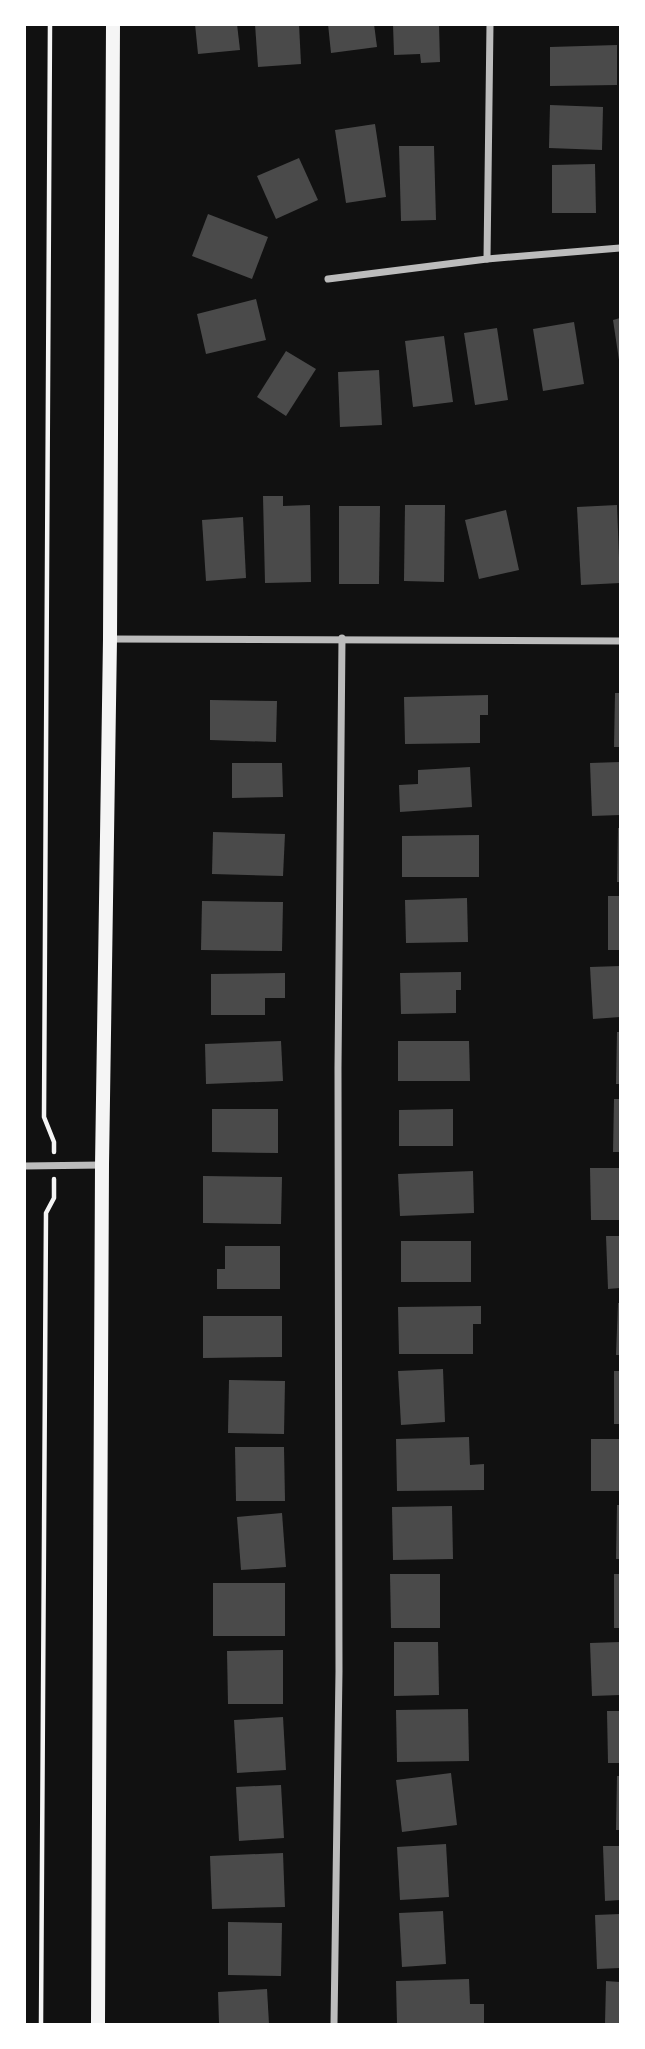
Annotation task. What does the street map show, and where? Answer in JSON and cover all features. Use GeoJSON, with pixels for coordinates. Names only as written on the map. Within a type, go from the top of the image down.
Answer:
{"type":"FeatureCollection","features":[{"type":"Feature","properties":{"kind":"main road"},"geometry":{"type":"LineString","coordinates":[[98,2025],[113,24]]}},
{"type":"Feature","properties":{"kind":"street"},"geometry":{"type":"LineString","coordinates":[[487,259],[490,24]]}},
{"type":"Feature","properties":{"kind":"street"},"geometry":{"type":"LineString","coordinates":[[328,279],[487,259],[621,248]]}},
{"type":"Feature","properties":{"kind":"street"},"geometry":{"type":"LineString","coordinates":[[334,2025],[339,1671],[338,1054],[342,638]]}},
{"type":"Feature","properties":{"kind":"street"},"geometry":{"type":"LineString","coordinates":[[110,639],[621,641]]}},
{"type":"Feature","properties":{"kind":"street"},"geometry":{"type":"LineString","coordinates":[[24,1166],[103,1165]]}},
{"type":"Feature","properties":{"kind":"path"},"geometry":{"type":"LineString","coordinates":[[50,24],[44,1117],[54,1142]]}},
{"type":"Feature","properties":{"kind":"path"},"geometry":{"type":"LineString","coordinates":[[41,2025],[46,1213],[54,1198]]}},
{"type":"Feature","properties":{"kind":"building"},"geometry":{"type":"Polygon","coordinates":[[[195,24],[237,24],[240,50],[198,54],[195,24]]]}},
{"type":"Feature","properties":{"kind":"building"},"geometry":{"type":"Polygon","coordinates":[[[255,24],[299,24],[301,64],[258,67],[255,24]]]}},
{"type":"Feature","properties":{"kind":"building"},"geometry":{"type":"Polygon","coordinates":[[[328,24],[374,24],[377,47],[331,53],[328,24]]]}},
{"type":"Feature","properties":{"kind":"building"},"geometry":{"type":"Polygon","coordinates":[[[393,24],[439,24],[440,62],[421,63],[420,54],[394,55],[393,24]]]}},
{"type":"Feature","properties":{"kind":"building"},"geometry":{"type":"Polygon","coordinates":[[[617,45],[617,85],[550,86],[550,47],[617,45]]]}},
{"type":"Feature","properties":{"kind":"building"},"geometry":{"type":"Polygon","coordinates":[[[550,105],[603,107],[602,150],[549,148],[550,105]]]}},
{"type":"Feature","properties":{"kind":"building"},"geometry":{"type":"Polygon","coordinates":[[[375,124],[386,197],[346,203],[335,130],[375,124]]]}},
{"type":"Feature","properties":{"kind":"building"},"geometry":{"type":"Polygon","coordinates":[[[399,146],[434,146],[436,220],[401,221],[399,146]]]}},
{"type":"Feature","properties":{"kind":"building"},"geometry":{"type":"Polygon","coordinates":[[[299,158],[318,200],[276,219],[257,176],[299,158]]]}},
{"type":"Feature","properties":{"kind":"building"},"geometry":{"type":"Polygon","coordinates":[[[595,164],[596,213],[552,213],[552,165],[595,164]]]}},
{"type":"Feature","properties":{"kind":"building"},"geometry":{"type":"Polygon","coordinates":[[[208,214],[268,237],[252,279],[192,256],[208,214]]]}},
{"type":"Feature","properties":{"kind":"building"},"geometry":{"type":"Polygon","coordinates":[[[256,299],[266,340],[206,354],[197,314],[256,299]]]}},
{"type":"Feature","properties":{"kind":"building"},"geometry":{"type":"Polygon","coordinates":[[[620,318],[620,360],[619,360],[613,320],[620,318]]]}},
{"type":"Feature","properties":{"kind":"building"},"geometry":{"type":"Polygon","coordinates":[[[574,322],[584,384],[543,391],[533,329],[574,322]]]}},
{"type":"Feature","properties":{"kind":"building"},"geometry":{"type":"Polygon","coordinates":[[[497,328],[508,400],[475,405],[464,333],[497,328]]]}},
{"type":"Feature","properties":{"kind":"building"},"geometry":{"type":"Polygon","coordinates":[[[444,336],[453,402],[413,407],[405,341],[444,336]]]}},
{"type":"Feature","properties":{"kind":"building"},"geometry":{"type":"Polygon","coordinates":[[[286,351],[316,369],[286,416],[257,397],[286,351]]]}},
{"type":"Feature","properties":{"kind":"building"},"geometry":{"type":"Polygon","coordinates":[[[379,370],[382,425],[340,427],[338,372],[379,370]]]}},
{"type":"Feature","properties":{"kind":"building"},"geometry":{"type":"Polygon","coordinates":[[[263,496],[283,496],[283,506],[310,505],[311,582],[265,583],[263,496]]]}},
{"type":"Feature","properties":{"kind":"building"},"geometry":{"type":"Polygon","coordinates":[[[405,505],[445,505],[444,582],[404,581],[405,505]]]}},
{"type":"Feature","properties":{"kind":"building"},"geometry":{"type":"Polygon","coordinates":[[[617,505],[620,583],[581,585],[577,507],[617,505]]]}},
{"type":"Feature","properties":{"kind":"building"},"geometry":{"type":"Polygon","coordinates":[[[339,506],[380,506],[379,584],[339,584],[339,506]]]}},
{"type":"Feature","properties":{"kind":"building"},"geometry":{"type":"Polygon","coordinates":[[[506,510],[519,570],[479,579],[465,520],[506,510]]]}},
{"type":"Feature","properties":{"kind":"building"},"geometry":{"type":"Polygon","coordinates":[[[243,517],[246,578],[206,581],[202,520],[243,517]]]}},
{"type":"Feature","properties":{"kind":"building"},"geometry":{"type":"Polygon","coordinates":[[[615,693],[620,693],[620,747],[614,747],[615,693]]]}},
{"type":"Feature","properties":{"kind":"building"},"geometry":{"type":"Polygon","coordinates":[[[488,695],[488,715],[480,715],[480,743],[405,744],[404,697],[488,695]]]}},
{"type":"Feature","properties":{"kind":"building"},"geometry":{"type":"Polygon","coordinates":[[[210,700],[277,701],[276,742],[210,740],[210,700]]]}},
{"type":"Feature","properties":{"kind":"building"},"geometry":{"type":"Polygon","coordinates":[[[620,762],[620,815],[592,816],[590,763],[620,762]]]}},
{"type":"Feature","properties":{"kind":"building"},"geometry":{"type":"Polygon","coordinates":[[[232,763],[282,763],[283,797],[232,798],[232,763]]]}},
{"type":"Feature","properties":{"kind":"building"},"geometry":{"type":"Polygon","coordinates":[[[470,767],[472,807],[400,812],[399,785],[418,784],[418,770],[470,767]]]}},
{"type":"Feature","properties":{"kind":"building"},"geometry":{"type":"Polygon","coordinates":[[[620,828],[620,882],[617,882],[620,828]]]}},
{"type":"Feature","properties":{"kind":"building"},"geometry":{"type":"Polygon","coordinates":[[[213,832],[285,834],[283,876],[212,874],[213,832]]]}},
{"type":"Feature","properties":{"kind":"building"},"geometry":{"type":"Polygon","coordinates":[[[479,835],[479,877],[402,877],[402,836],[479,835]]]}},
{"type":"Feature","properties":{"kind":"building"},"geometry":{"type":"Polygon","coordinates":[[[608,896],[620,896],[620,950],[608,950],[608,896]]]}},
{"type":"Feature","properties":{"kind":"building"},"geometry":{"type":"Polygon","coordinates":[[[467,898],[468,942],[406,943],[405,900],[467,898]]]}},
{"type":"Feature","properties":{"kind":"building"},"geometry":{"type":"Polygon","coordinates":[[[202,901],[283,902],[282,951],[201,950],[202,901]]]}},
{"type":"Feature","properties":{"kind":"building"},"geometry":{"type":"Polygon","coordinates":[[[620,966],[620,1017],[593,1019],[590,967],[620,966]]]}},
{"type":"Feature","properties":{"kind":"building"},"geometry":{"type":"Polygon","coordinates":[[[461,972],[461,990],[456,990],[456,1013],[401,1014],[400,973],[461,972]]]}},
{"type":"Feature","properties":{"kind":"building"},"geometry":{"type":"Polygon","coordinates":[[[285,973],[285,998],[265,998],[265,1015],[211,1015],[211,974],[285,973]]]}},
{"type":"Feature","properties":{"kind":"building"},"geometry":{"type":"Polygon","coordinates":[[[617,1032],[620,1032],[620,1084],[616,1084],[617,1032]]]}},
{"type":"Feature","properties":{"kind":"building"},"geometry":{"type":"Polygon","coordinates":[[[281,1041],[283,1081],[206,1084],[205,1044],[281,1041]]]}},
{"type":"Feature","properties":{"kind":"building"},"geometry":{"type":"Polygon","coordinates":[[[398,1041],[469,1041],[470,1081],[398,1081],[398,1041]]]}},
{"type":"Feature","properties":{"kind":"building"},"geometry":{"type":"Polygon","coordinates":[[[614,1099],[620,1099],[620,1152],[613,1152],[614,1099]]]}},
{"type":"Feature","properties":{"kind":"building"},"geometry":{"type":"Polygon","coordinates":[[[212,1109],[278,1109],[278,1153],[212,1152],[212,1109]]]}},
{"type":"Feature","properties":{"kind":"building"},"geometry":{"type":"Polygon","coordinates":[[[453,1109],[453,1146],[399,1146],[399,1110],[453,1109]]]}},
{"type":"Feature","properties":{"kind":"building"},"geometry":{"type":"Polygon","coordinates":[[[590,1168],[620,1168],[620,1220],[591,1220],[590,1168]]]}},
{"type":"Feature","properties":{"kind":"building"},"geometry":{"type":"Polygon","coordinates":[[[473,1171],[474,1213],[400,1216],[398,1174],[473,1171]]]}},
{"type":"Feature","properties":{"kind":"building"},"geometry":{"type":"Polygon","coordinates":[[[203,1176],[282,1177],[281,1224],[203,1223],[203,1176]]]}},
{"type":"Feature","properties":{"kind":"building"},"geometry":{"type":"Polygon","coordinates":[[[606,1236],[620,1236],[620,1288],[608,1289],[606,1236]]]}},
{"type":"Feature","properties":{"kind":"building"},"geometry":{"type":"Polygon","coordinates":[[[401,1241],[471,1241],[471,1282],[401,1282],[401,1241]]]}},
{"type":"Feature","properties":{"kind":"building"},"geometry":{"type":"Polygon","coordinates":[[[225,1246],[280,1246],[280,1289],[217,1289],[217,1269],[225,1269],[225,1246]]]}},
{"type":"Feature","properties":{"kind":"building"},"geometry":{"type":"Polygon","coordinates":[[[618,1303],[620,1355],[616,1355],[618,1303]]]}},
{"type":"Feature","properties":{"kind":"building"},"geometry":{"type":"Polygon","coordinates":[[[481,1306],[481,1324],[473,1324],[473,1354],[399,1354],[398,1307],[481,1306]]]}},
{"type":"Feature","properties":{"kind":"building"},"geometry":{"type":"Polygon","coordinates":[[[203,1316],[282,1316],[282,1357],[203,1358],[203,1316]]]}},
{"type":"Feature","properties":{"kind":"building"},"geometry":{"type":"Polygon","coordinates":[[[443,1369],[445,1422],[401,1425],[398,1371],[443,1369]]]}},
{"type":"Feature","properties":{"kind":"building"},"geometry":{"type":"Polygon","coordinates":[[[614,1371],[620,1371],[620,1424],[614,1424],[614,1371]]]}},
{"type":"Feature","properties":{"kind":"building"},"geometry":{"type":"Polygon","coordinates":[[[229,1380],[285,1381],[284,1434],[228,1433],[229,1380]]]}},
{"type":"Feature","properties":{"kind":"building"},"geometry":{"type":"Polygon","coordinates":[[[469,1437],[470,1465],[484,1464],[484,1490],[397,1491],[396,1439],[469,1437]]]}},
{"type":"Feature","properties":{"kind":"building"},"geometry":{"type":"Polygon","coordinates":[[[591,1439],[620,1439],[620,1491],[591,1491],[591,1439]]]}},
{"type":"Feature","properties":{"kind":"building"},"geometry":{"type":"Polygon","coordinates":[[[235,1447],[284,1447],[285,1501],[236,1501],[235,1447]]]}},
{"type":"Feature","properties":{"kind":"building"},"geometry":{"type":"Polygon","coordinates":[[[617,1505],[620,1505],[620,1559],[616,1559],[617,1505]]]}},
{"type":"Feature","properties":{"kind":"building"},"geometry":{"type":"Polygon","coordinates":[[[452,1506],[453,1559],[393,1560],[392,1507],[452,1506]]]}},
{"type":"Feature","properties":{"kind":"building"},"geometry":{"type":"Polygon","coordinates":[[[282,1513],[286,1567],[241,1570],[237,1517],[282,1513]]]}},
{"type":"Feature","properties":{"kind":"building"},"geometry":{"type":"Polygon","coordinates":[[[390,1574],[440,1574],[440,1628],[391,1628],[390,1574]]]}},
{"type":"Feature","properties":{"kind":"building"},"geometry":{"type":"Polygon","coordinates":[[[614,1574],[620,1574],[620,1628],[614,1628],[614,1574]]]}},
{"type":"Feature","properties":{"kind":"building"},"geometry":{"type":"Polygon","coordinates":[[[213,1583],[285,1583],[285,1636],[213,1636],[213,1583]]]}},
{"type":"Feature","properties":{"kind":"building"},"geometry":{"type":"Polygon","coordinates":[[[394,1642],[438,1642],[439,1695],[394,1696],[394,1642]]]}},
{"type":"Feature","properties":{"kind":"building"},"geometry":{"type":"Polygon","coordinates":[[[620,1642],[620,1695],[592,1696],[590,1643],[620,1642]]]}},
{"type":"Feature","properties":{"kind":"building"},"geometry":{"type":"Polygon","coordinates":[[[283,1650],[283,1704],[228,1704],[227,1651],[283,1650]]]}},
{"type":"Feature","properties":{"kind":"building"},"geometry":{"type":"Polygon","coordinates":[[[468,1709],[469,1761],[397,1762],[396,1710],[468,1709]]]}},
{"type":"Feature","properties":{"kind":"building"},"geometry":{"type":"Polygon","coordinates":[[[607,1711],[620,1711],[620,1763],[608,1763],[607,1711]]]}},
{"type":"Feature","properties":{"kind":"building"},"geometry":{"type":"Polygon","coordinates":[[[283,1717],[286,1770],[237,1773],[234,1720],[283,1717]]]}},
{"type":"Feature","properties":{"kind":"building"},"geometry":{"type":"Polygon","coordinates":[[[451,1773],[457,1825],[402,1832],[396,1780],[451,1773]]]}},
{"type":"Feature","properties":{"kind":"building"},"geometry":{"type":"Polygon","coordinates":[[[617,1776],[620,1776],[620,1830],[616,1830],[617,1776]]]}},
{"type":"Feature","properties":{"kind":"building"},"geometry":{"type":"Polygon","coordinates":[[[281,1785],[284,1838],[239,1841],[236,1787],[281,1785]]]}},
{"type":"Feature","properties":{"kind":"building"},"geometry":{"type":"Polygon","coordinates":[[[446,1844],[449,1897],[400,1900],[397,1847],[446,1844]]]}},
{"type":"Feature","properties":{"kind":"building"},"geometry":{"type":"Polygon","coordinates":[[[603,1846],[620,1846],[620,1900],[605,1901],[603,1846]]]}},
{"type":"Feature","properties":{"kind":"building"},"geometry":{"type":"Polygon","coordinates":[[[283,1853],[285,1907],[212,1909],[210,1856],[283,1853]]]}},
{"type":"Feature","properties":{"kind":"building"},"geometry":{"type":"Polygon","coordinates":[[[443,1911],[446,1964],[402,1967],[399,1913],[443,1911]]]}},
{"type":"Feature","properties":{"kind":"building"},"geometry":{"type":"Polygon","coordinates":[[[620,1914],[620,1968],[597,1969],[595,1915],[620,1914]]]}},
{"type":"Feature","properties":{"kind":"building"},"geometry":{"type":"Polygon","coordinates":[[[228,1922],[282,1923],[281,1976],[228,1975],[228,1922]]]}},
{"type":"Feature","properties":{"kind":"building"},"geometry":{"type":"Polygon","coordinates":[[[469,1979],[470,2004],[484,2004],[484,2024],[397,2024],[396,1981],[469,1979]]]}},
{"type":"Feature","properties":{"kind":"building"},"geometry":{"type":"Polygon","coordinates":[[[606,1981],[620,1982],[620,2024],[605,2024],[606,1981]]]}},
{"type":"Feature","properties":{"kind":"building"},"geometry":{"type":"Polygon","coordinates":[[[267,1989],[269,2024],[219,2024],[218,1992],[267,1989]]]}}]}
